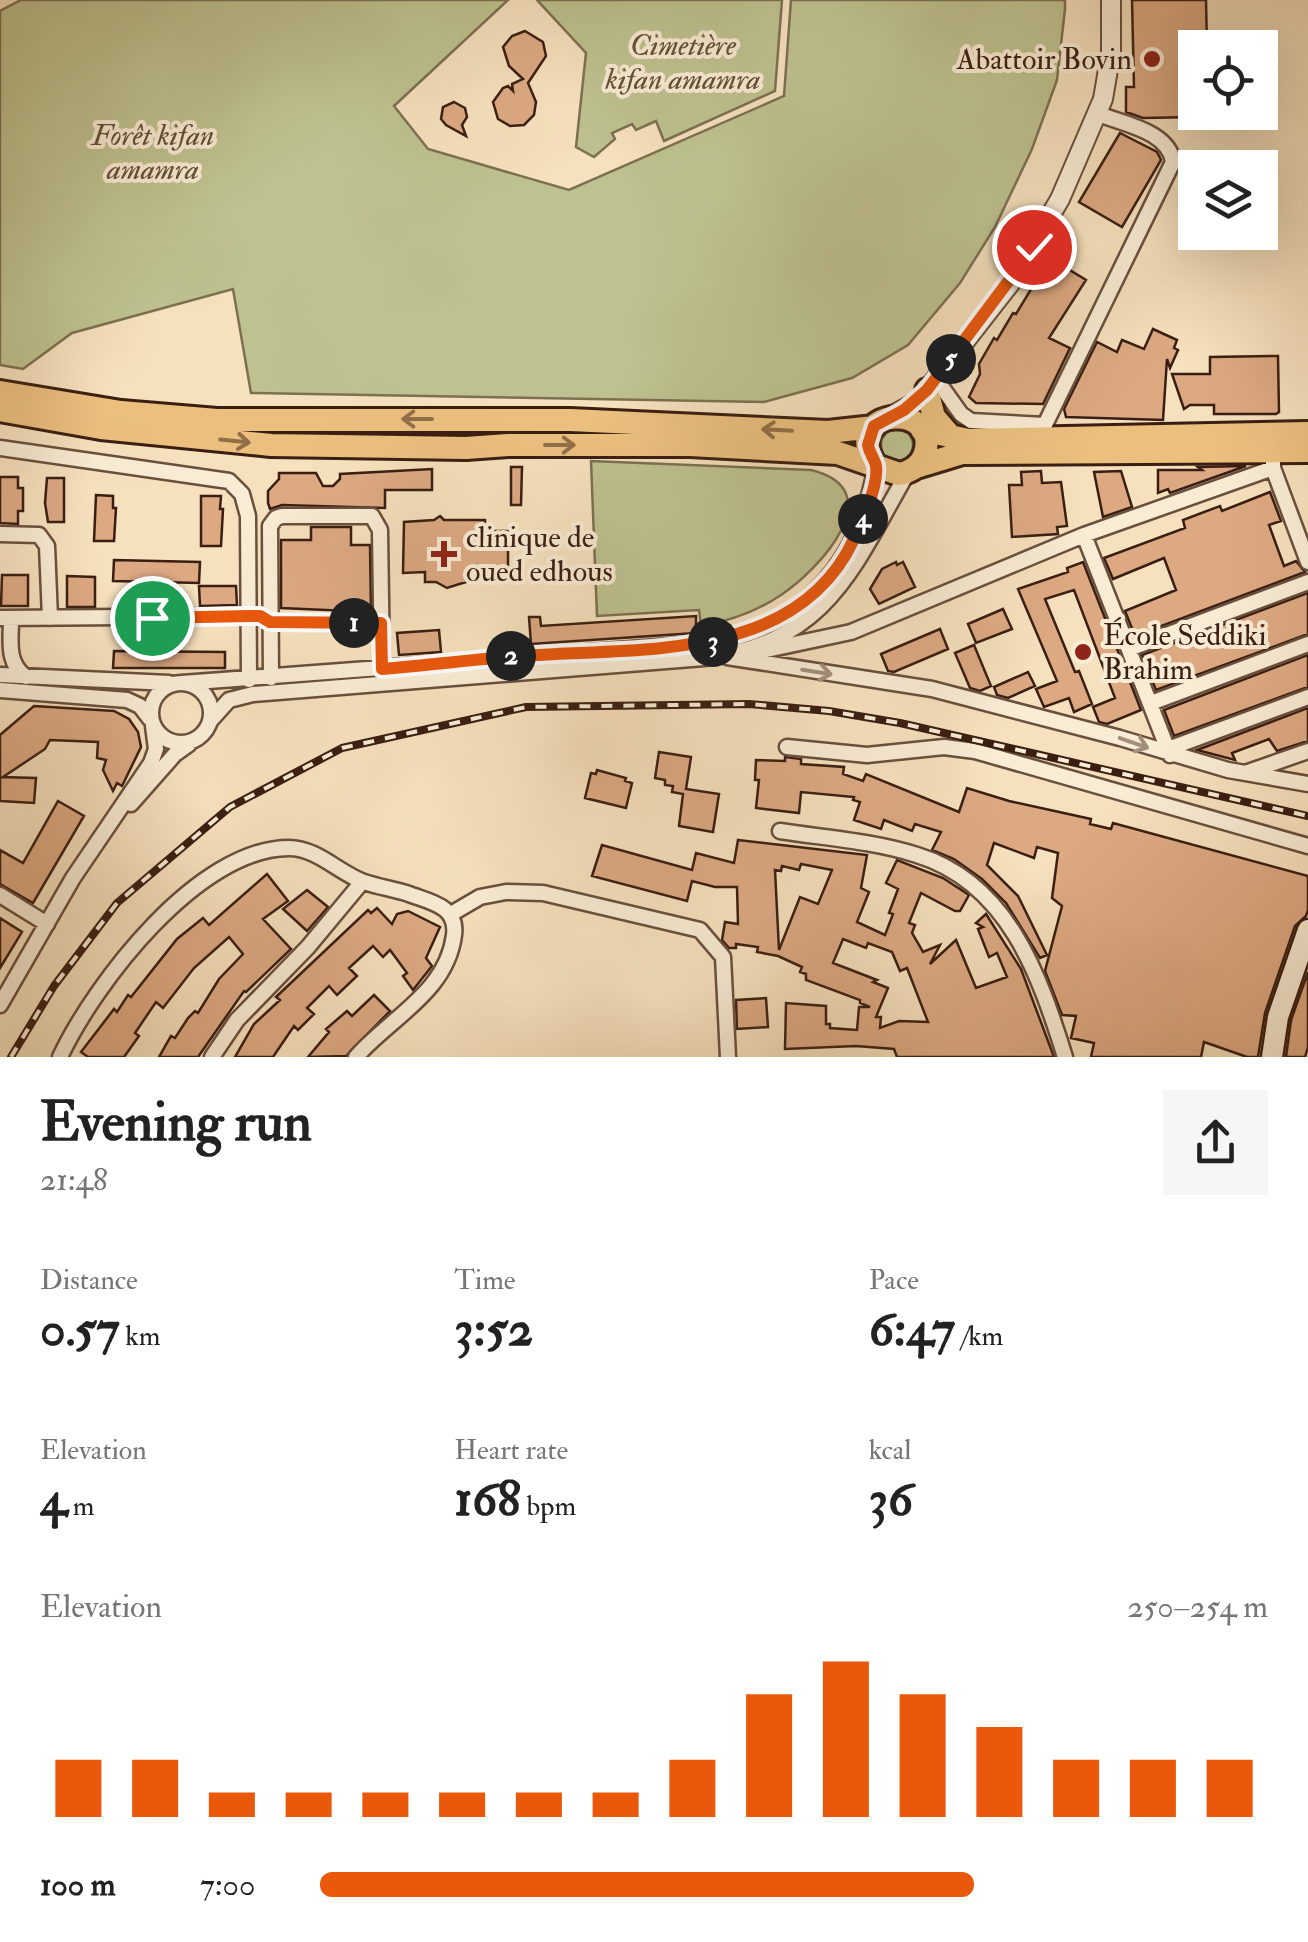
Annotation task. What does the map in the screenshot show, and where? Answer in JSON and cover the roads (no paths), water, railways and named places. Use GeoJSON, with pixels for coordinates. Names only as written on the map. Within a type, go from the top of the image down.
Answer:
{"type":"FeatureCollection","features":[{"type":"Feature","properties":{"kind":"main road"},"geometry":{"type":"LineString","coordinates":[[932,385],[934,418],[953,439]]}},
{"type":"Feature","properties":{"kind":"main road"},"geometry":{"type":"LineString","coordinates":[[0,392],[121,412],[217,420],[570,420],[828,432],[910,419],[920,428],[953,439],[1042,431],[1273,450],[1308,433]]}},
{"type":"Feature","properties":{"kind":"main road"},"geometry":{"type":"LineString","coordinates":[[0,410],[101,428],[271,445],[690,445],[838,454],[875,464],[890,474],[962,452],[1308,451]]}},
{"type":"Feature","properties":{"kind":"main road"},"geometry":{"type":"LineString","coordinates":[[875,464],[868,445],[882,421]]}},
{"type":"Feature","properties":{"kind":"main road"},"geometry":{"type":"LineString","coordinates":[[912,470],[925,452],[920,428]]}},
{"type":"Feature","properties":{"kind":"main road"},"geometry":{"type":"LineString","coordinates":[[1272,1057],[1278,1017],[1308,930]]}},
{"type":"Feature","properties":{"kind":"street"},"geometry":{"type":"LineString","coordinates":[[920,428],[920,404],[1034,247],[1098,114],[1111,52],[1111,0]]}},
{"type":"Feature","properties":{"kind":"street"},"geometry":{"type":"LineString","coordinates":[[932,385],[972,421],[1042,431],[1172,162],[1170,148],[1160,139],[1098,114]]}},
{"type":"Feature","properties":{"kind":"street"},"geometry":{"type":"LineString","coordinates":[[882,421],[918,401],[932,385]]}},
{"type":"Feature","properties":{"kind":"street"},"geometry":{"type":"LineString","coordinates":[[0,448],[229,481],[242,494],[248,516],[249,680]]}},
{"type":"Feature","properties":{"kind":"street"},"geometry":{"type":"LineString","coordinates":[[210,720],[229,700],[253,694],[721,656],[816,642],[851,632],[1273,450],[1308,562]]}},
{"type":"Feature","properties":{"kind":"street"},"geometry":{"type":"LineString","coordinates":[[10,652],[0,672],[26,678],[178,683],[697,644],[745,633],[803,602],[834,574],[865,516],[875,464]]}},
{"type":"Feature","properties":{"kind":"street"},"geometry":{"type":"LineString","coordinates":[[721,656],[780,636],[820,609],[851,575],[912,470]]}},
{"type":"Feature","properties":{"kind":"street"},"geometry":{"type":"LineString","coordinates":[[271,678],[270,526],[282,516],[372,516],[380,530],[382,669]]}},
{"type":"Feature","properties":{"kind":"street"},"geometry":{"type":"LineString","coordinates":[[0,534],[39,535],[47,546],[50,618]]}},
{"type":"Feature","properties":{"kind":"street"},"geometry":{"type":"LineString","coordinates":[[1084,534],[1169,752]]}},
{"type":"Feature","properties":{"kind":"street"},"geometry":{"type":"LineString","coordinates":[[1129,650],[1308,582]]}},
{"type":"Feature","properties":{"kind":"street"},"geometry":{"type":"LineString","coordinates":[[26,678],[18,672],[10,652],[6,618],[260,616],[270,622],[381,623]]}},
{"type":"Feature","properties":{"kind":"street"},"geometry":{"type":"LineString","coordinates":[[780,636],[816,642]]}},
{"type":"Feature","properties":{"kind":"street"},"geometry":{"type":"LineString","coordinates":[[1150,703],[1308,644]]}},
{"type":"Feature","properties":{"kind":"street"},"geometry":{"type":"LineString","coordinates":[[721,656],[932,689],[1244,773],[1308,784]]}},
{"type":"Feature","properties":{"kind":"street"},"geometry":{"type":"LineString","coordinates":[[0,1005],[46,924],[106,829],[151,763],[156,749],[151,706],[157,694],[178,683],[194,686],[205,695],[210,707],[206,732],[175,754],[106,829]]}},
{"type":"Feature","properties":{"kind":"street"},"geometry":{"type":"LineString","coordinates":[[0,690],[134,702],[166,740],[190,742]]}},
{"type":"Feature","properties":{"kind":"street"},"geometry":{"type":"LineString","coordinates":[[1169,752],[1308,697]]}},
{"type":"Feature","properties":{"kind":"street"},"geometry":{"type":"LineString","coordinates":[[787,747],[867,755],[944,747],[974,752],[1308,846]]}},
{"type":"Feature","properties":{"kind":"street"},"geometry":{"type":"LineString","coordinates":[[1244,773],[1308,751]]}},
{"type":"Feature","properties":{"kind":"street"},"geometry":{"type":"LineString","coordinates":[[780,831],[888,847],[921,856],[984,892],[1008,921],[1055,1023],[1065,1057]]}},
{"type":"Feature","properties":{"kind":"street"},"geometry":{"type":"LineString","coordinates":[[60,1057],[75,1026],[114,969],[152,926],[197,886],[236,861],[270,850],[302,850],[362,882],[436,904],[450,914],[455,933],[439,979],[356,1057]]}},
{"type":"Feature","properties":{"kind":"street"},"geometry":{"type":"LineString","coordinates":[[212,1057],[237,1020],[362,882]]}},
{"type":"Feature","properties":{"kind":"street"},"geometry":{"type":"LineString","coordinates":[[450,914],[480,897],[506,892],[543,893],[700,930],[723,957],[728,1057]]}},
{"type":"Feature","properties":{"kind":"street"},"geometry":{"type":"LineString","coordinates":[[0,896],[46,924]]}},
{"type":"Feature","properties":{"kind":"railway"},"geometry":{"type":"LineString","coordinates":[[11,1057],[54,986],[117,903],[230,807],[342,748],[526,707],[749,704],[829,711],[900,723],[1308,816]]}},
{"type":"Feature","properties":{"kind":"place","name":"Abattoir Bovin"},"geometry":{"type":"Point","coordinates":[1152,59]}},
{"type":"Feature","properties":{"kind":"place","name":"clinique de oued edhous"},"geometry":{"type":"Point","coordinates":[444,554]}},
{"type":"Feature","properties":{"kind":"place","name":"École Seddiki Brahim"},"geometry":{"type":"Point","coordinates":[1083,652]}},
{"type":"Feature","properties":{"kind":"park label","name":"Cimetière kifan amamra"},"geometry":{"type":"Point","coordinates":[683,62]}},
{"type":"Feature","properties":{"kind":"park label","name":"Forêt kifan amamra"},"geometry":{"type":"Point","coordinates":[153,152]}}]}
